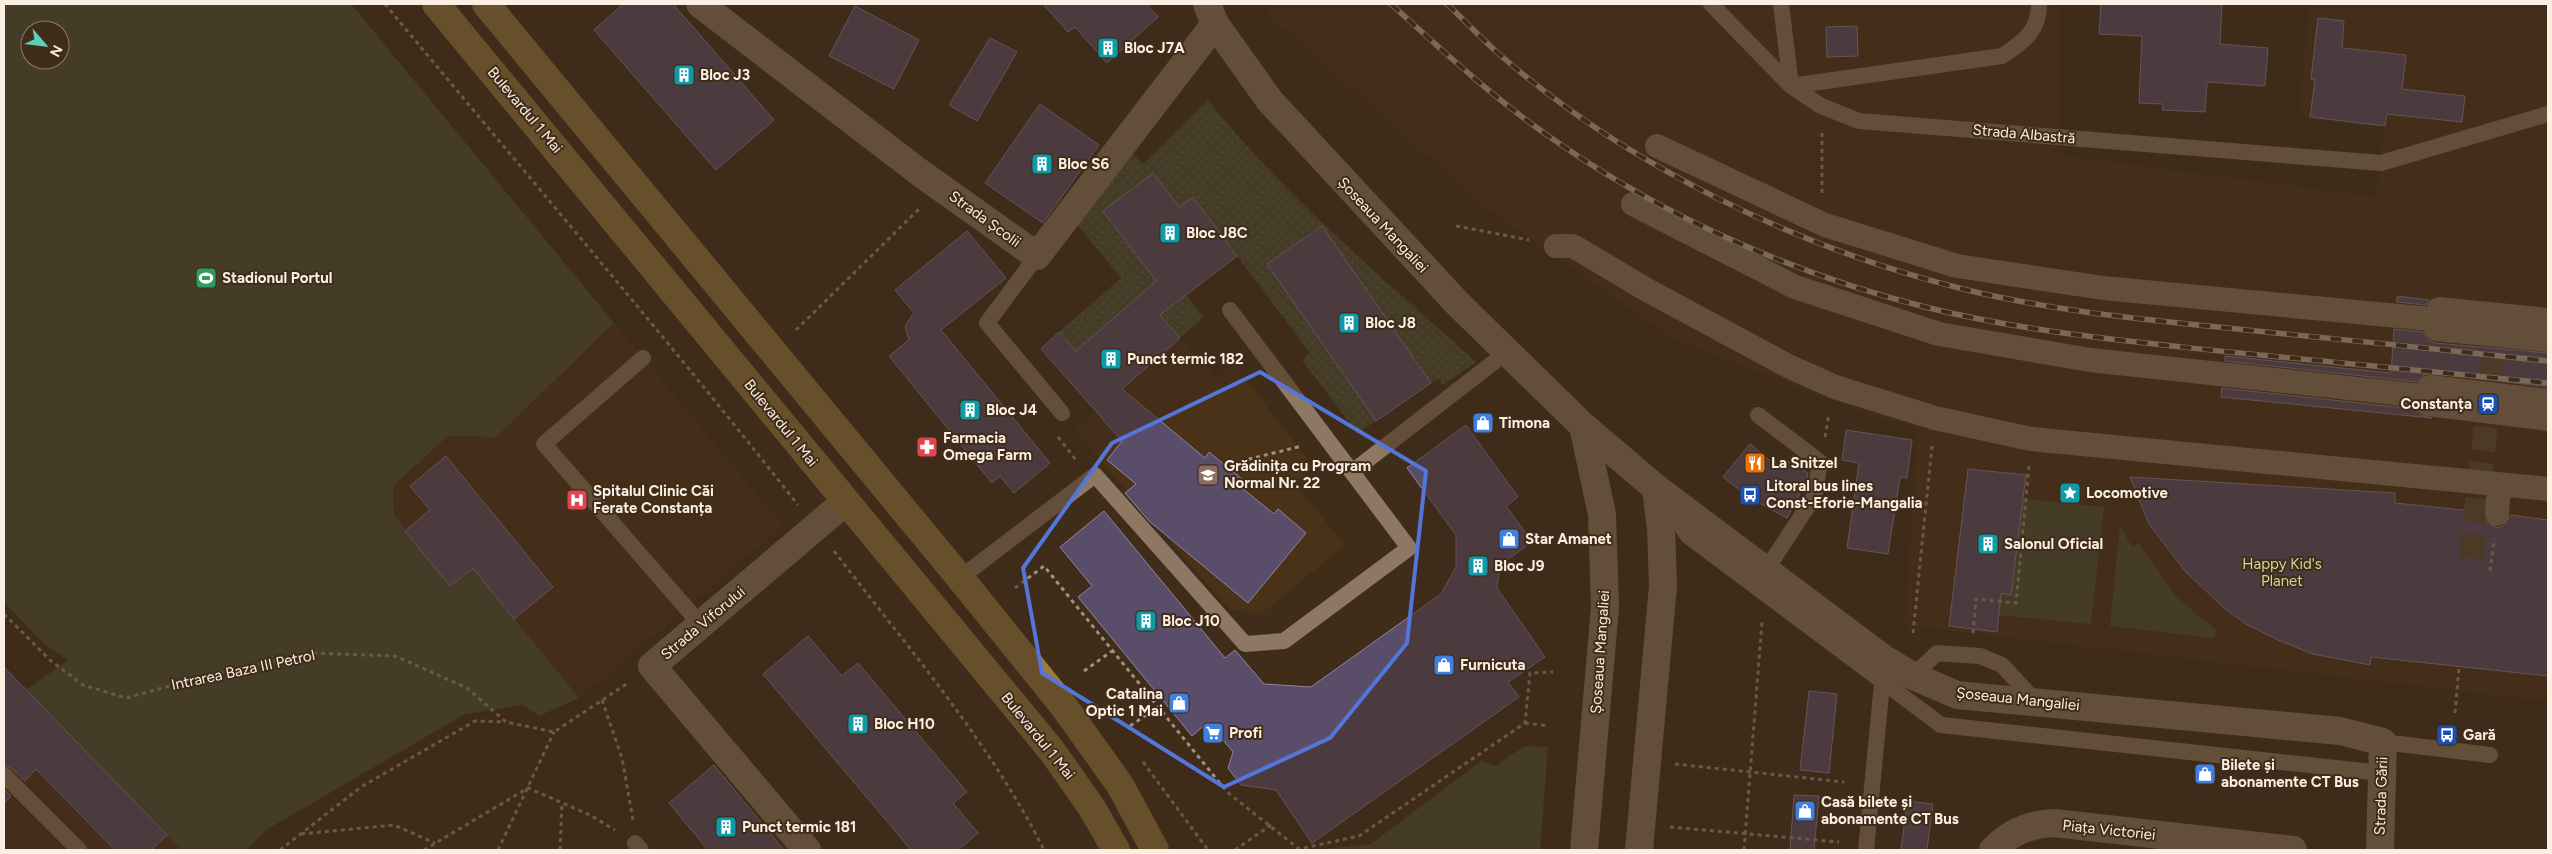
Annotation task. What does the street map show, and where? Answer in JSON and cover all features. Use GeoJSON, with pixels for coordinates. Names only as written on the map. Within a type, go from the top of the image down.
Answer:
{"type":"FeatureCollection","features":[{"type":"Feature","properties":{"kind":"main road","name":"Bulevardul 1 Mai"},"geometry":{"type":"LineString","coordinates":[[436,4],[1052,751],[1092,808],[1116,850]]}},
{"type":"Feature","properties":{"kind":"main road"},"geometry":{"type":"LineString","coordinates":[[486,4],[960,578],[1090,741],[1120,785],[1155,850]]}},
{"type":"Feature","properties":{"kind":"street","name":"Strada Școlii"},"geometry":{"type":"LineString","coordinates":[[700,4],[941,188],[1037,256],[1211,14]]}},
{"type":"Feature","properties":{"kind":"street","name":"Șoseaua Mangaliei"},"geometry":{"type":"LineString","coordinates":[[1211,14],[1270,102],[1356,197],[1507,352],[1583,426],[1656,488],[1766,570],[1883,670],[1913,676],[1957,695],[2340,731],[2383,742]]}},
{"type":"Feature","properties":{"kind":"street"},"geometry":{"type":"LineString","coordinates":[[1657,146],[1822,223],[1957,266],[2103,288],[2439,320]]}},
{"type":"Feature","properties":{"kind":"street"},"geometry":{"type":"LineString","coordinates":[[1633,204],[1795,287],[1940,334],[2090,360],[2431,397],[2430,387],[2547,410]]}},
{"type":"Feature","properties":{"kind":"street"},"geometry":{"type":"LineString","coordinates":[[1556,246],[1573,246],[1655,295],[1788,366],[1834,387],[1935,418],[2031,439],[2548,489]]}},
{"type":"Feature","properties":{"kind":"street"},"geometry":{"type":"LineString","coordinates":[[2548,320],[2438,309],[2439,320],[2436,328],[2548,340]]}},
{"type":"Feature","properties":{"kind":"street","name":"Șoseaua Mangaliei"},"geometry":{"type":"LineString","coordinates":[[1583,426],[1602,514],[1605,607],[1584,850]]}},
{"type":"Feature","properties":{"kind":"street"},"geometry":{"type":"LineString","coordinates":[[2496,514],[2499,484]]}},
{"type":"Feature","properties":{"kind":"street"},"geometry":{"type":"LineString","coordinates":[[1639,850],[1663,586],[1661,529],[1656,488]]}},
{"type":"Feature","properties":{"kind":"street","name":"Strada Viforului"},"geometry":{"type":"LineString","coordinates":[[807,850],[652,666],[845,502]]}},
{"type":"Feature","properties":{"kind":"street","name":"Strada Gării"},"geometry":{"type":"LineString","coordinates":[[2380,850],[2383,742]]}},
{"type":"Feature","properties":{"kind":"street","name":"Piața Victoriei"},"geometry":{"type":"LineString","coordinates":[[1993,850],[2001,841],[2020,830],[2041,824],[2054,823],[2293,850]]}},
{"type":"Feature","properties":{"kind":"lane","name":"Strada Albastră"},"geometry":{"type":"LineString","coordinates":[[1711,4],[1791,86],[1821,106],[1859,121],[2380,162],[2548,114]]}},
{"type":"Feature","properties":{"kind":"lane"},"geometry":{"type":"LineString","coordinates":[[1782,4],[1791,86],[2002,56],[2028,38],[2039,14],[2039,4]]}},
{"type":"Feature","properties":{"kind":"lane"},"geometry":{"type":"LineString","coordinates":[[1037,256],[987,324],[1062,413]]}},
{"type":"Feature","properties":{"kind":"lane"},"geometry":{"type":"LineString","coordinates":[[960,578],[1095,474],[1245,644],[1284,641],[1409,548],[1230,310]]}},
{"type":"Feature","properties":{"kind":"lane"},"geometry":{"type":"LineString","coordinates":[[1352,472],[1507,352]]}},
{"type":"Feature","properties":{"kind":"lane"},"geometry":{"type":"LineString","coordinates":[[643,358],[544,444],[701,625]]}},
{"type":"Feature","properties":{"kind":"lane"},"geometry":{"type":"LineString","coordinates":[[1758,415],[1820,462],[1814,497],[1766,570]]}},
{"type":"Feature","properties":{"kind":"lane"},"geometry":{"type":"LineString","coordinates":[[1656,488],[1688,536],[1883,670],[1941,725],[2382,773]]}},
{"type":"Feature","properties":{"kind":"lane"},"geometry":{"type":"LineString","coordinates":[[1913,676],[1937,653],[1980,656],[2002,666],[2037,703]]}},
{"type":"Feature","properties":{"kind":"lane"},"geometry":{"type":"LineString","coordinates":[[1866,850],[1883,670]]}},
{"type":"Feature","properties":{"kind":"lane"},"geometry":{"type":"LineString","coordinates":[[2383,742],[2490,755]]}},
{"type":"Feature","properties":{"kind":"lane"},"geometry":{"type":"LineString","coordinates":[[4,775],[79,850]]}},
{"type":"Feature","properties":{"kind":"path"},"geometry":{"type":"LineString","coordinates":[[385,4],[701,381],[816,528],[956,712],[1024,809],[1044,850]]}},
{"type":"Feature","properties":{"kind":"path"},"geometry":{"type":"LineString","coordinates":[[1821,106],[1822,223]]}},
{"type":"Feature","properties":{"kind":"path"},"geometry":{"type":"LineString","coordinates":[[796,330],[941,188]]}},
{"type":"Feature","properties":{"kind":"path"},"geometry":{"type":"LineString","coordinates":[[1456,226],[1556,246]]}},
{"type":"Feature","properties":{"kind":"path"},"geometry":{"type":"LineString","coordinates":[[1820,462],[1834,387]]}},
{"type":"Feature","properties":{"kind":"path"},"geometry":{"type":"LineString","coordinates":[[1062,413],[1049,424],[1090,478]]}},
{"type":"Feature","properties":{"kind":"path"},"geometry":{"type":"LineString","coordinates":[[1913,633],[1935,418]]}},
{"type":"Feature","properties":{"kind":"path"},"geometry":{"type":"LineString","coordinates":[[1225,465],[1327,439]]}},
{"type":"Feature","properties":{"kind":"path"},"geometry":{"type":"LineString","coordinates":[[1972,641],[1976,599],[2016,603],[2031,439]]}},
{"type":"Feature","properties":{"kind":"path"},"geometry":{"type":"LineString","coordinates":[[2490,571],[2492,550]]}},
{"type":"Feature","properties":{"kind":"path"},"geometry":{"type":"LineString","coordinates":[[1014,588],[1044,566],[1227,792],[1271,825],[1299,850],[1359,836],[1525,723],[1548,726]]}},
{"type":"Feature","properties":{"kind":"path","name":"Intrarea Baza III Petrol"},"geometry":{"type":"LineString","coordinates":[[4,614],[52,661],[83,685],[126,698],[206,676],[311,652],[395,656],[467,688],[506,722],[554,732]]}},
{"type":"Feature","properties":{"kind":"path"},"geometry":{"type":"LineString","coordinates":[[1744,850],[1762,621]]}},
{"type":"Feature","properties":{"kind":"path"},"geometry":{"type":"LineString","coordinates":[[1084,671],[1112,651]]}},
{"type":"Feature","properties":{"kind":"path"},"geometry":{"type":"LineString","coordinates":[[498,850],[554,732],[652,666]]}},
{"type":"Feature","properties":{"kind":"path"},"geometry":{"type":"LineString","coordinates":[[2455,713],[2459,667]]}},
{"type":"Feature","properties":{"kind":"path"},"geometry":{"type":"LineString","coordinates":[[1525,723],[1530,673],[1553,672]]}},
{"type":"Feature","properties":{"kind":"path"},"geometry":{"type":"LineString","coordinates":[[602,700],[622,758],[633,807],[638,846]]}},
{"type":"Feature","properties":{"kind":"path"},"geometry":{"type":"LineString","coordinates":[[1130,726],[1158,707]]}},
{"type":"Feature","properties":{"kind":"path"},"geometry":{"type":"LineString","coordinates":[[280,850],[361,786],[475,721],[506,722]]}},
{"type":"Feature","properties":{"kind":"path"},"geometry":{"type":"LineString","coordinates":[[1670,763],[1844,782]]}},
{"type":"Feature","properties":{"kind":"path"},"geometry":{"type":"LineString","coordinates":[[528,788],[590,815],[638,846]]}},
{"type":"Feature","properties":{"kind":"path"},"geometry":{"type":"LineString","coordinates":[[424,850],[528,788]]}},
{"type":"Feature","properties":{"kind":"path"},"geometry":{"type":"LineString","coordinates":[[560,850],[562,803]]}},
{"type":"Feature","properties":{"kind":"path"},"geometry":{"type":"LineString","coordinates":[[299,834],[394,825],[436,843]]}},
{"type":"Feature","properties":{"kind":"path"},"geometry":{"type":"LineString","coordinates":[[1235,850],[1271,825]]}},
{"type":"Feature","properties":{"kind":"path"},"geometry":{"type":"LineString","coordinates":[[1664,827],[1839,842]]}},
{"type":"Feature","properties":{"kind":"highlighted area"},"geometry":{"type":"Polygon","coordinates":[[[1260,372],[1426,471],[1407,643],[1330,738],[1224,787],[1042,673],[1023,568],[1112,443],[1260,372]]]}},
{"type":"Feature","properties":{"kind":"shaded area","name":"Constanța"},"geometry":{"type":"Polygon","coordinates":[[[1268,4],[2060,4],[2059,155],[2376,197],[2385,126],[2299,116],[2310,4],[2548,4],[2548,701],[1905,625],[1918,428],[1874,416],[1674,339],[1489,210],[1269,15],[1268,4]]]}},
{"type":"Feature","properties":{"kind":"shaded area","name":"Spitalul Clinic Căi Ferate Constanța"},"geometry":{"type":"Polygon","coordinates":[[[614,323],[783,526],[579,698],[473,568],[450,586],[394,515],[393,486],[449,436],[496,437],[614,323]]]}},
{"type":"Feature","properties":{"kind":"shaded area","name":"Grădinița cu Program Normal Nr. 22"},"geometry":{"type":"Polygon","coordinates":[[[1180,338],[1216,377],[1234,364],[1314,468],[1294,483],[1345,545],[1261,614],[1228,608],[1074,430],[1180,338]]]}},
{"type":"Feature","properties":{"kind":"shaded area"},"geometry":{"type":"Polygon","coordinates":[[[4,667],[167,835],[181,850],[4,850],[4,667]]]}},
{"type":"Feature","properties":{"kind":"green space"},"geometry":{"type":"Polygon","coordinates":[[[4,4],[351,4],[614,323],[496,437],[448,436],[393,486],[394,515],[450,586],[473,568],[579,698],[539,716],[523,705],[465,714],[266,830],[247,850],[181,850],[26,690],[68,660],[43,643],[4,602],[4,4]]]}},
{"type":"Feature","properties":{"kind":"green space"},"geometry":{"type":"Polygon","coordinates":[[[1208,100],[1238,136],[1303,204],[1476,362],[1443,385],[1438,379],[1431,383],[1321,226],[1267,264],[1376,421],[1357,433],[1302,360],[1310,353],[1193,197],[1179,207],[1153,173],[1103,211],[1186,295],[1204,317],[1180,338],[1076,351],[1059,332],[1121,278],[1076,223],[1132,153],[1143,164],[1208,100]]]}},
{"type":"Feature","properties":{"kind":"green space"},"geometry":{"type":"Polygon","coordinates":[[[2023,499],[2104,507],[2091,624],[1999,615],[2001,593],[2011,594],[2023,499]]]}},
{"type":"Feature","properties":{"kind":"green space"},"geometry":{"type":"Polygon","coordinates":[[[2120,526],[2132,547],[2139,544],[2177,598],[2216,630],[2214,638],[2110,626],[2120,526]]]}},
{"type":"Feature","properties":{"kind":"green space"},"geometry":{"type":"Polygon","coordinates":[[[1525,746],[1548,747],[1540,850],[1316,850],[1371,844],[1481,761],[1495,766],[1525,746]]]}},
{"type":"Feature","properties":{"kind":"building","name":"Bloc J3"},"geometry":{"type":"Polygon","coordinates":[[[623,4],[673,4],[774,120],[716,170],[594,30],[623,4]]]}},
{"type":"Feature","properties":{"kind":"building","name":"Bloc J7A"},"geometry":{"type":"Polygon","coordinates":[[[1043,4],[1146,4],[1158,17],[1107,63],[1075,27],[1068,32],[1043,4]]]}},
{"type":"Feature","properties":{"kind":"building"},"geometry":{"type":"Polygon","coordinates":[[[2101,4],[2222,4],[2220,44],[2268,48],[2265,86],[2207,82],[2205,112],[2162,110],[2163,104],[2139,103],[2142,36],[2099,34],[2101,4]]]}},
{"type":"Feature","properties":{"kind":"building"},"geometry":{"type":"Polygon","coordinates":[[[855,6],[919,40],[894,89],[829,56],[855,6]]]}},
{"type":"Feature","properties":{"kind":"building"},"geometry":{"type":"Polygon","coordinates":[[[2318,18],[2344,21],[2342,48],[2406,55],[2402,89],[2465,96],[2462,122],[2387,114],[2385,126],[2310,117],[2315,80],[2311,79],[2318,18]]]}},
{"type":"Feature","properties":{"kind":"building"},"geometry":{"type":"Polygon","coordinates":[[[1857,26],[1858,56],[1827,57],[1826,27],[1857,26]]]}},
{"type":"Feature","properties":{"kind":"building"},"geometry":{"type":"Polygon","coordinates":[[[990,38],[1017,52],[977,121],[949,105],[990,38]]]}},
{"type":"Feature","properties":{"kind":"building","name":"Bloc S6"},"geometry":{"type":"Polygon","coordinates":[[[1040,104],[1099,145],[1043,223],[985,183],[1040,104]]]}},
{"type":"Feature","properties":{"kind":"building"},"geometry":{"type":"Polygon","coordinates":[[[1153,173],[1179,207],[1193,197],[1237,256],[1160,315],[1180,338],[1122,389],[1205,458],[1209,452],[1242,479],[1237,484],[1274,514],[1278,509],[1306,533],[1248,603],[1149,521],[1125,493],[1136,484],[1107,460],[1122,441],[1041,349],[1059,332],[1076,351],[1156,281],[1103,211],[1153,173]]]}},
{"type":"Feature","properties":{"kind":"building","name":"Bloc J8"},"geometry":{"type":"Polygon","coordinates":[[[1322,226],[1431,383],[1376,421],[1267,264],[1322,226]]]}},
{"type":"Feature","properties":{"kind":"building","name":"Bloc J4"},"geometry":{"type":"Polygon","coordinates":[[[967,231],[1006,278],[941,330],[1050,463],[1014,493],[1000,476],[992,483],[889,356],[909,340],[905,326],[914,313],[895,290],[967,231]]]}},
{"type":"Feature","properties":{"kind":"building"},"geometry":{"type":"Polygon","coordinates":[[[2397,296],[2429,300],[2426,305],[2397,302],[2397,296]]]}},
{"type":"Feature","properties":{"kind":"building"},"geometry":{"type":"Polygon","coordinates":[[[2394,329],[2423,332],[2427,340],[2435,343],[2548,353],[2548,387],[2432,373],[2424,375],[2418,382],[2225,361],[2225,356],[2391,373],[2394,329]]]}},
{"type":"Feature","properties":{"kind":"building"},"geometry":{"type":"Polygon","coordinates":[[[2222,388],[2415,409],[2420,415],[2432,418],[2221,397],[2222,388]]]}},
{"type":"Feature","properties":{"kind":"building"},"geometry":{"type":"Polygon","coordinates":[[[1466,425],[1518,497],[1506,506],[1532,542],[1500,565],[1497,588],[1545,657],[1508,682],[1519,697],[1312,843],[1276,790],[1241,785],[1228,768],[1233,752],[1208,722],[1192,736],[1078,597],[1092,586],[1060,547],[1104,511],[1225,658],[1235,650],[1264,684],[1311,687],[1441,594],[1456,567],[1456,535],[1407,468],[1466,425]]]}},
{"type":"Feature","properties":{"kind":"building"},"geometry":{"type":"Polygon","coordinates":[[[1846,430],[1912,440],[1907,478],[1900,477],[1888,554],[1847,548],[1859,463],[1842,460],[1846,430]]]}},
{"type":"Feature","properties":{"kind":"building"},"geometry":{"type":"Polygon","coordinates":[[[1750,444],[1779,468],[1784,459],[1808,473],[1806,482],[1787,518],[1750,498],[1723,477],[1750,444]]]}},
{"type":"Feature","properties":{"kind":"building"},"geometry":{"type":"Polygon","coordinates":[[[446,456],[553,587],[514,619],[473,568],[450,586],[405,531],[430,510],[410,486],[446,456]]]}},
{"type":"Feature","properties":{"kind":"building","name":"Salonul Oficial"},"geometry":{"type":"Polygon","coordinates":[[[1968,469],[2026,475],[2011,595],[2001,593],[1997,632],[1949,626],[1968,469]]]}},
{"type":"Feature","properties":{"kind":"building"},"geometry":{"type":"Polygon","coordinates":[[[2130,477],[2395,493],[2395,503],[2483,512],[2485,520],[2496,528],[2503,526],[2511,515],[2548,520],[2548,676],[2371,657],[2370,665],[2313,654],[2278,640],[2246,624],[2224,608],[2185,571],[2149,524],[2130,477]]]}},
{"type":"Feature","properties":{"kind":"building","name":"Bloc H10"},"geometry":{"type":"Polygon","coordinates":[[[808,636],[842,676],[858,663],[967,792],[953,803],[978,833],[958,850],[911,850],[763,674],[808,636]]]}},
{"type":"Feature","properties":{"kind":"building"},"geometry":{"type":"Polygon","coordinates":[[[4,667],[167,835],[151,850],[115,850],[36,769],[25,781],[11,768],[4,765],[4,667]]]}},
{"type":"Feature","properties":{"kind":"building"},"geometry":{"type":"Polygon","coordinates":[[[1809,691],[1837,694],[1829,773],[1800,770],[1809,691]]]}},
{"type":"Feature","properties":{"kind":"building","name":"Punct termic 181"},"geometry":{"type":"Polygon","coordinates":[[[714,765],[784,850],[708,850],[669,803],[714,765]]]}},
{"type":"Feature","properties":{"kind":"building"},"geometry":{"type":"Polygon","coordinates":[[[4,789],[11,796],[4,803],[4,789]]]}},
{"type":"Feature","properties":{"kind":"building"},"geometry":{"type":"Polygon","coordinates":[[[1794,795],[1819,796],[1814,850],[1790,850],[1794,795]]]}},
{"type":"Feature","properties":{"kind":"building"},"geometry":{"type":"Polygon","coordinates":[[[1907,801],[1933,804],[1927,850],[1901,850],[1907,801]]]}},
{"type":"Feature","properties":{"kind":"tunnel"},"geometry":{"type":"LineString","coordinates":[[2471,558],[2497,326]]}},
{"type":"Feature","properties":{"kind":"railway"},"geometry":{"type":"LineString","coordinates":[[1391,4],[1515,112],[1602,171],[1645,197],[1735,242],[1829,279],[1877,294],[1963,316],[2115,340],[2548,383]]}},
{"type":"Feature","properties":{"kind":"railway"},"geometry":{"type":"LineString","coordinates":[[1447,4],[1499,54],[1549,95],[1602,132],[1659,167],[1717,198],[1777,226],[1839,251],[1901,272],[1998,297],[2104,314],[2548,361]]}},
{"type":"Feature","properties":{"kind":"place","name":"Bloc J7A"},"geometry":{"type":"Point","coordinates":[1108,48]}},
{"type":"Feature","properties":{"kind":"place","name":"Bloc J3"},"geometry":{"type":"Point","coordinates":[684,75]}},
{"type":"Feature","properties":{"kind":"place","name":"Bloc S6"},"geometry":{"type":"Point","coordinates":[1042,164]}},
{"type":"Feature","properties":{"kind":"place","name":"Bloc J8C"},"geometry":{"type":"Point","coordinates":[1170,233]}},
{"type":"Feature","properties":{"kind":"place","name":"Stadionul Portul"},"geometry":{"type":"Point","coordinates":[206,278]}},
{"type":"Feature","properties":{"kind":"place","name":"Bloc J8"},"geometry":{"type":"Point","coordinates":[1349,323]}},
{"type":"Feature","properties":{"kind":"place","name":"Punct termic 182"},"geometry":{"type":"Point","coordinates":[1111,359]}},
{"type":"Feature","properties":{"kind":"place","name":"Constanța"},"geometry":{"type":"Point","coordinates":[2488,404]}},
{"type":"Feature","properties":{"kind":"place","name":"Bloc J4"},"geometry":{"type":"Point","coordinates":[970,410]}},
{"type":"Feature","properties":{"kind":"place","name":"Timona"},"geometry":{"type":"Point","coordinates":[1483,423]}},
{"type":"Feature","properties":{"kind":"place","name":"Farmacia Omega Farm"},"geometry":{"type":"Point","coordinates":[927,447]}},
{"type":"Feature","properties":{"kind":"place","name":"La Snitzel"},"geometry":{"type":"Point","coordinates":[1755,463]}},
{"type":"Feature","properties":{"kind":"place","name":"Grădinița cu Program Normal Nr. 22"},"geometry":{"type":"Point","coordinates":[1208,475]}},
{"type":"Feature","properties":{"kind":"place","name":"Locomotive"},"geometry":{"type":"Point","coordinates":[2070,493]}},
{"type":"Feature","properties":{"kind":"place","name":"Litoral bus lines Const-Eforie-Mangalia"},"geometry":{"type":"Point","coordinates":[1750,495]}},
{"type":"Feature","properties":{"kind":"place","name":"Spitalul Clinic Căi Ferate Constanța"},"geometry":{"type":"Point","coordinates":[577,500]}},
{"type":"Feature","properties":{"kind":"place","name":"Star Amanet"},"geometry":{"type":"Point","coordinates":[1509,539]}},
{"type":"Feature","properties":{"kind":"place","name":"Salonul Oficial"},"geometry":{"type":"Point","coordinates":[1988,544]}},
{"type":"Feature","properties":{"kind":"place","name":"Bloc J9"},"geometry":{"type":"Point","coordinates":[1478,566]}},
{"type":"Feature","properties":{"kind":"place","name":"Bloc J10"},"geometry":{"type":"Point","coordinates":[1146,621]}},
{"type":"Feature","properties":{"kind":"place","name":"Furnicuta"},"geometry":{"type":"Point","coordinates":[1444,665]}},
{"type":"Feature","properties":{"kind":"place","name":"Catalina Optic 1 Mai"},"geometry":{"type":"Point","coordinates":[1179,703]}},
{"type":"Feature","properties":{"kind":"place","name":"Bloc H10"},"geometry":{"type":"Point","coordinates":[858,724]}},
{"type":"Feature","properties":{"kind":"place","name":"Profi"},"geometry":{"type":"Point","coordinates":[1213,733]}},
{"type":"Feature","properties":{"kind":"place","name":"Gară"},"geometry":{"type":"Point","coordinates":[2447,735]}},
{"type":"Feature","properties":{"kind":"place","name":"Bilete și abonamente CT Bus"},"geometry":{"type":"Point","coordinates":[2205,774]}},
{"type":"Feature","properties":{"kind":"place","name":"Casă bilete și abonamente CT Bus"},"geometry":{"type":"Point","coordinates":[1805,811]}},
{"type":"Feature","properties":{"kind":"place","name":"Punct termic 181"},"geometry":{"type":"Point","coordinates":[726,827]}},
{"type":"Feature","properties":{"kind":"park label","name":"Happy Kid's Planet"},"geometry":{"type":"Point","coordinates":[2282,572]}}]}
